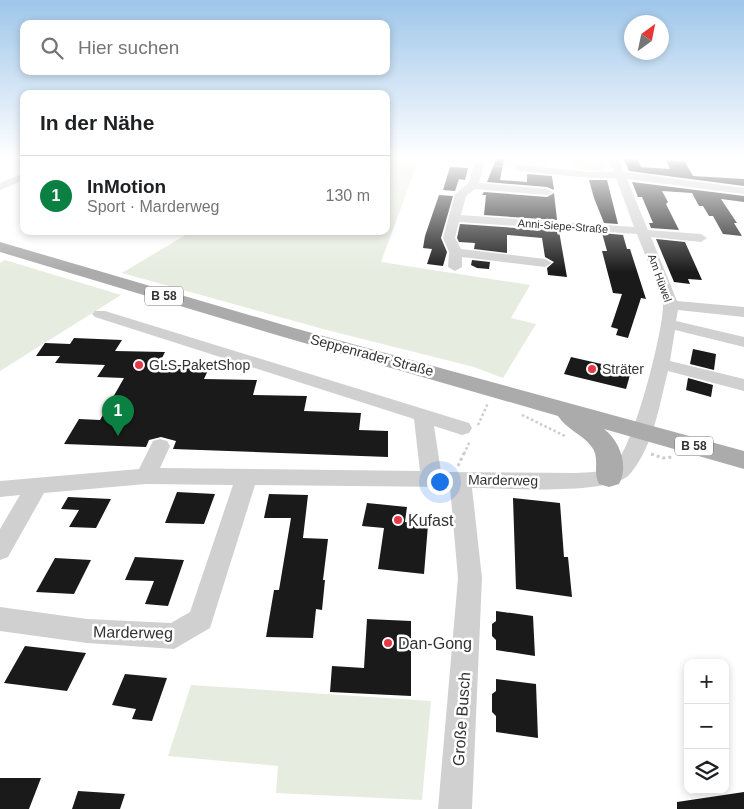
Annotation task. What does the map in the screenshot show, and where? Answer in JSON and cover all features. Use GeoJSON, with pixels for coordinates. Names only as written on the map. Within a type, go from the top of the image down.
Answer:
{"type":"FeatureCollection","features":[{"type":"Feature","properties":{"kind":"main road","name":"Seppenrader Straße"},"geometry":{"type":"LineString","coordinates":[[0,248],[287,332],[744,460]]}},
{"type":"Feature","properties":{"kind":"main road"},"geometry":{"type":"LineString","coordinates":[[554,406],[579,421],[601,440],[610,457],[609,476]]}},
{"type":"Feature","properties":{"kind":"street"},"geometry":{"type":"LineString","coordinates":[[455,267],[456,252],[449,238],[460,197]]}},
{"type":"Feature","properties":{"kind":"street","name":"Am Hüwel"},"geometry":{"type":"LineString","coordinates":[[629,197],[671,305],[661,364],[643,431]]}},
{"type":"Feature","properties":{"kind":"street","name":"Anni-Siepe-Straße"},"geometry":{"type":"LineString","coordinates":[[454,218],[701,238]]}},
{"type":"Feature","properties":{"kind":"street"},"geometry":{"type":"LineString","coordinates":[[456,252],[545,263]]}},
{"type":"Feature","properties":{"kind":"street"},"geometry":{"type":"LineString","coordinates":[[671,305],[744,312]]}},
{"type":"Feature","properties":{"kind":"street"},"geometry":{"type":"LineString","coordinates":[[100,314],[462,428]]}},
{"type":"Feature","properties":{"kind":"street"},"geometry":{"type":"LineString","coordinates":[[668,324],[744,342]]}},
{"type":"Feature","properties":{"kind":"street"},"geometry":{"type":"LineString","coordinates":[[661,364],[744,385]]}},
{"type":"Feature","properties":{"kind":"street"},"geometry":{"type":"LineString","coordinates":[[423,416],[432,478]]}},
{"type":"Feature","properties":{"kind":"street","name":"Marderweg"},"geometry":{"type":"LineString","coordinates":[[0,488],[146,476],[600,479],[621,471],[636,449],[643,431]]}},
{"type":"Feature","properties":{"kind":"street"},"geometry":{"type":"LineString","coordinates":[[146,476],[160,446]]}},
{"type":"Feature","properties":{"kind":"street","name":"Marderweg"},"geometry":{"type":"LineString","coordinates":[[0,619],[87,631],[174,636],[201,620],[247,476]]}},
{"type":"Feature","properties":{"kind":"street","name":"Große Busch"},"geometry":{"type":"LineString","coordinates":[[455,809],[470,578],[460,479]]}},
{"type":"Feature","properties":{"kind":"street"},"geometry":{"type":"LineString","coordinates":[[0,550],[37,486]]}},
{"type":"Feature","properties":{"kind":"shaded area"},"geometry":{"type":"Polygon","coordinates":[[[390,197],[405,197],[381,262],[530,285],[511,318],[536,324],[503,378],[474,367],[323,329],[122,273],[185,235],[390,235],[390,197]]]}},
{"type":"Feature","properties":{"kind":"shaded area"},"geometry":{"type":"Polygon","coordinates":[[[5,260],[121,295],[0,371],[0,263],[5,260]]]}},
{"type":"Feature","properties":{"kind":"shaded area"},"geometry":{"type":"Polygon","coordinates":[[[191,685],[431,701],[422,800],[276,793],[278,766],[168,756],[191,685]]]}},
{"type":"Feature","properties":{"kind":"building"},"geometry":{"type":"Polygon","coordinates":[[[438,197],[453,197],[441,238],[447,252],[443,266],[427,264],[432,249],[423,248],[425,236],[438,197]]]}},
{"type":"Feature","properties":{"kind":"building"},"geometry":{"type":"Polygon","coordinates":[[[486,197],[554,197],[557,220],[484,215],[486,197]]]}},
{"type":"Feature","properties":{"kind":"building"},"geometry":{"type":"Polygon","coordinates":[[[611,197],[618,224],[604,223],[594,198],[611,197]]]}},
{"type":"Feature","properties":{"kind":"building"},"geometry":{"type":"Polygon","coordinates":[[[638,197],[665,197],[668,202],[666,204],[679,230],[651,228],[649,223],[653,223],[642,197],[638,197]]]}},
{"type":"Feature","properties":{"kind":"building"},"geometry":{"type":"Polygon","coordinates":[[[694,197],[744,197],[744,202],[721,199],[737,223],[734,223],[742,236],[723,234],[713,216],[709,216],[703,206],[699,206],[694,197]]]}},
{"type":"Feature","properties":{"kind":"building"},"geometry":{"type":"Polygon","coordinates":[[[460,224],[559,231],[567,277],[548,275],[547,268],[554,262],[545,257],[542,238],[507,235],[507,253],[474,249],[475,243],[459,242],[457,238],[460,224]]]}},
{"type":"Feature","properties":{"kind":"building"},"geometry":{"type":"Polygon","coordinates":[[[602,233],[623,235],[627,249],[630,249],[646,299],[641,298],[628,338],[616,335],[618,329],[611,327],[622,294],[613,293],[602,251],[607,251],[602,233]]]}},
{"type":"Feature","properties":{"kind":"building"},"geometry":{"type":"Polygon","coordinates":[[[656,239],[685,242],[702,280],[688,279],[690,284],[674,282],[656,239]]]}},
{"type":"Feature","properties":{"kind":"building"},"geometry":{"type":"Polygon","coordinates":[[[472,260],[490,262],[489,269],[477,268],[471,265],[472,260]]]}},
{"type":"Feature","properties":{"kind":"building"},"geometry":{"type":"Polygon","coordinates":[[[74,338],[122,340],[115,351],[165,352],[159,364],[210,366],[204,379],[257,380],[253,395],[307,396],[304,411],[361,413],[359,430],[388,431],[388,457],[173,449],[176,441],[161,437],[149,440],[146,447],[64,444],[79,419],[100,420],[124,378],[97,377],[105,365],[55,363],[60,356],[36,356],[45,343],[70,344],[74,338]]]}},
{"type":"Feature","properties":{"kind":"building"},"geometry":{"type":"Polygon","coordinates":[[[693,349],[716,354],[714,370],[690,364],[693,349]]]}},
{"type":"Feature","properties":{"kind":"building","name":"Sträter"},"geometry":{"type":"Polygon","coordinates":[[[571,357],[619,368],[618,372],[630,375],[626,389],[564,374],[571,357]]]}},
{"type":"Feature","properties":{"kind":"building"},"geometry":{"type":"Polygon","coordinates":[[[688,378],[713,385],[711,397],[686,390],[688,378]]]}},
{"type":"Feature","properties":{"kind":"building"},"geometry":{"type":"Polygon","coordinates":[[[177,492],[215,494],[204,524],[165,523],[177,492]]]}},
{"type":"Feature","properties":{"kind":"building"},"geometry":{"type":"Polygon","coordinates":[[[269,494],[308,495],[303,538],[328,539],[323,580],[325,580],[322,610],[316,609],[313,638],[266,637],[274,590],[279,590],[291,518],[264,518],[269,494]]]}},
{"type":"Feature","properties":{"kind":"building"},"geometry":{"type":"Polygon","coordinates":[[[68,497],[111,499],[96,528],[69,527],[79,510],[61,509],[68,497]]]}},
{"type":"Feature","properties":{"kind":"building"},"geometry":{"type":"Polygon","coordinates":[[[513,498],[560,503],[564,557],[568,557],[572,597],[516,589],[513,498]]]}},
{"type":"Feature","properties":{"kind":"building"},"geometry":{"type":"Polygon","coordinates":[[[367,503],[407,507],[405,522],[428,525],[424,574],[378,569],[384,528],[362,526],[367,503]]]}},
{"type":"Feature","properties":{"kind":"building"},"geometry":{"type":"Polygon","coordinates":[[[135,557],[184,560],[168,606],[145,604],[154,581],[125,580],[135,557]]]}},
{"type":"Feature","properties":{"kind":"building"},"geometry":{"type":"Polygon","coordinates":[[[55,558],[91,560],[74,594],[36,592],[55,558]]]}},
{"type":"Feature","properties":{"kind":"building"},"geometry":{"type":"Polygon","coordinates":[[[496,611],[533,616],[535,656],[496,650],[496,640],[492,636],[492,624],[496,621],[496,611]]]}},
{"type":"Feature","properties":{"kind":"building","name":"Dan-Gong"},"geometry":{"type":"Polygon","coordinates":[[[367,619],[411,621],[411,696],[330,692],[332,666],[364,668],[367,619]]]}},
{"type":"Feature","properties":{"kind":"building"},"geometry":{"type":"Polygon","coordinates":[[[25,646],[86,653],[67,691],[4,683],[25,646]]]}},
{"type":"Feature","properties":{"kind":"building"},"geometry":{"type":"Polygon","coordinates":[[[125,674],[167,678],[152,721],[132,719],[136,709],[112,705],[125,674]]]}},
{"type":"Feature","properties":{"kind":"building"},"geometry":{"type":"Polygon","coordinates":[[[496,679],[536,684],[538,738],[496,732],[496,716],[492,712],[492,694],[496,691],[496,679]]]}},
{"type":"Feature","properties":{"kind":"building"},"geometry":{"type":"Polygon","coordinates":[[[0,778],[41,778],[29,809],[0,809],[0,778]]]}},
{"type":"Feature","properties":{"kind":"building"},"geometry":{"type":"Polygon","coordinates":[[[78,791],[125,794],[120,809],[72,809],[78,791]]]}},
{"type":"Feature","properties":{"kind":"building"},"geometry":{"type":"Polygon","coordinates":[[[744,792],[744,809],[677,809],[677,802],[744,792]]]}},
{"type":"Feature","properties":{"kind":"place","name":"GLS-PaketShop"},"geometry":{"type":"Point","coordinates":[139,365]}},
{"type":"Feature","properties":{"kind":"place","name":"Sträter"},"geometry":{"type":"Point","coordinates":[592,369]}},
{"type":"Feature","properties":{"kind":"place","name":"InMotion"},"geometry":{"type":"Point","coordinates":[118,436]}},
{"type":"Feature","properties":{"kind":"place","name":"Kufast"},"geometry":{"type":"Point","coordinates":[398,520]}},
{"type":"Feature","properties":{"kind":"place","name":"Dan-Gong"},"geometry":{"type":"Point","coordinates":[388,643]}}]}
